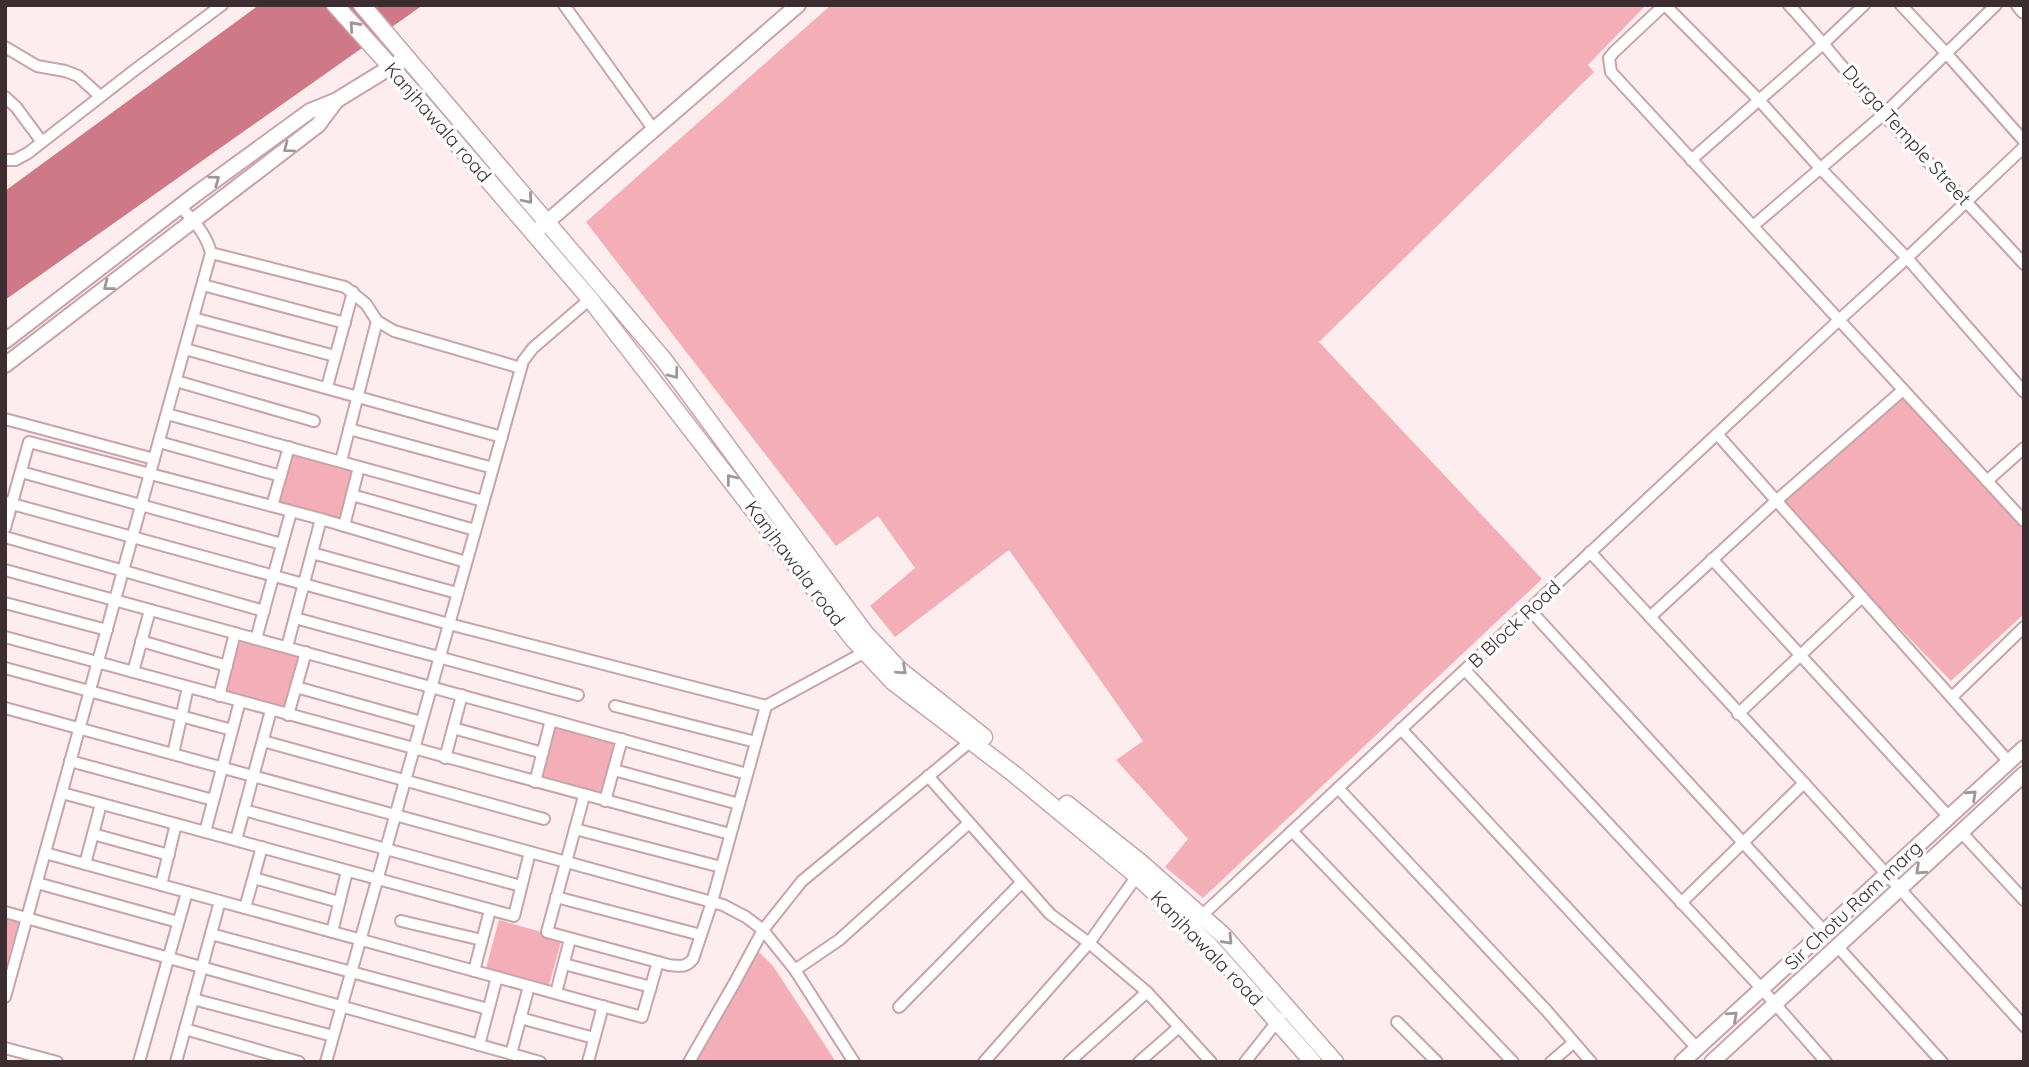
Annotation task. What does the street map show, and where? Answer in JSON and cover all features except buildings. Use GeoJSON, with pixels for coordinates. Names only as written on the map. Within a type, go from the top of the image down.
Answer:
{"type":"FeatureCollection","features":[{"type":"Feature","properties":{"kind":"main road","name":"Kanjhawala road"},"geometry":{"type":"LineString","coordinates":[[335,5],[590,299],[811,571],[865,633],[901,671],[1140,862],[1196,921],[1210,946],[1313,1062]]}},
{"type":"Feature","properties":{"kind":"main road","name":"Kanjhawala road"},"geometry":{"type":"LineString","coordinates":[[362,5],[664,360],[811,571],[853,639],[893,682],[971,741],[1137,876],[1196,921],[1224,936],[1335,1062]]}},
{"type":"Feature","properties":{"kind":"street"},"geometry":{"type":"LineString","coordinates":[[5,160],[15,160],[42,142],[222,5]]}},
{"type":"Feature","properties":{"kind":"street"},"geometry":{"type":"LineString","coordinates":[[564,5],[654,130]]}},
{"type":"Feature","properties":{"kind":"street"},"geometry":{"type":"LineString","coordinates":[[533,233],[798,5]]}},
{"type":"Feature","properties":{"kind":"street"},"geometry":{"type":"LineString","coordinates":[[2024,392],[1908,258],[1820,168],[1758,99],[1664,5],[1609,58],[1611,72],[1616,79],[2024,521]]}},
{"type":"Feature","properties":{"kind":"street","name":"Durga Temple Street"},"geometry":{"type":"LineString","coordinates":[[1789,5],[1825,43],[1884,114],[2024,264]]}},
{"type":"Feature","properties":{"kind":"street"},"geometry":{"type":"LineString","coordinates":[[1690,160],[1825,43],[1864,5]]}},
{"type":"Feature","properties":{"kind":"street"},"geometry":{"type":"LineString","coordinates":[[1901,5],[2024,141]]}},
{"type":"Feature","properties":{"kind":"street"},"geometry":{"type":"LineString","coordinates":[[1753,226],[1884,114],[1996,5]]}},
{"type":"Feature","properties":{"kind":"street"},"geometry":{"type":"LineString","coordinates":[[2019,5],[2024,11]]}},
{"type":"Feature","properties":{"kind":"street"},"geometry":{"type":"LineString","coordinates":[[5,47],[37,66],[78,76],[100,96]]}},
{"type":"Feature","properties":{"kind":"street"},"geometry":{"type":"LineString","coordinates":[[5,341],[180,206],[310,111],[337,100],[407,57]]}},
{"type":"Feature","properties":{"kind":"street"},"geometry":{"type":"LineString","coordinates":[[5,97],[12,102],[42,142]]}},
{"type":"Feature","properties":{"kind":"street"},"geometry":{"type":"LineString","coordinates":[[5,365],[318,125],[337,100]]}},
{"type":"Feature","properties":{"kind":"street","name":"B Block Road"},"geometry":{"type":"LineString","coordinates":[[1196,921],[2024,147]]}},
{"type":"Feature","properties":{"kind":"street"},"geometry":{"type":"LineString","coordinates":[[5,997],[211,254],[208,240],[180,206]]}},
{"type":"Feature","properties":{"kind":"street"},"geometry":{"type":"LineString","coordinates":[[211,254],[345,287],[366,304],[377,321],[394,331],[521,368]]}},
{"type":"Feature","properties":{"kind":"street"},"geometry":{"type":"LineString","coordinates":[[203,285],[345,323]]}},
{"type":"Feature","properties":{"kind":"street"},"geometry":{"type":"LineString","coordinates":[[327,387],[353,292]]}},
{"type":"Feature","properties":{"kind":"street"},"geometry":{"type":"LineString","coordinates":[[326,1062],[521,368],[533,348],[590,299]]}},
{"type":"Feature","properties":{"kind":"street"},"geometry":{"type":"LineString","coordinates":[[193,318],[335,356]]}},
{"type":"Feature","properties":{"kind":"street"},"geometry":{"type":"LineString","coordinates":[[341,461],[377,321]]}},
{"type":"Feature","properties":{"kind":"street"},"geometry":{"type":"LineString","coordinates":[[31,322],[43,336]]}},
{"type":"Feature","properties":{"kind":"street"},"geometry":{"type":"LineString","coordinates":[[185,349],[502,436]]}},
{"type":"Feature","properties":{"kind":"street"},"geometry":{"type":"LineString","coordinates":[[176,381],[314,421]]}},
{"type":"Feature","properties":{"kind":"street"},"geometry":{"type":"LineString","coordinates":[[1650,617],[1776,500],[1903,390]]}},
{"type":"Feature","properties":{"kind":"street"},"geometry":{"type":"LineString","coordinates":[[167,414],[483,501]]}},
{"type":"Feature","properties":{"kind":"street"},"geometry":{"type":"LineString","coordinates":[[5,419],[154,459]]}},
{"type":"Feature","properties":{"kind":"street"},"geometry":{"type":"LineString","coordinates":[[349,429],[492,468]]}},
{"type":"Feature","properties":{"kind":"street"},"geometry":{"type":"LineString","coordinates":[[1717,434],[2009,762]]}},
{"type":"Feature","properties":{"kind":"street"},"geometry":{"type":"LineString","coordinates":[[5,528],[8,503],[21,472],[29,442],[321,519],[467,562]]}},
{"type":"Feature","properties":{"kind":"street"},"geometry":{"type":"LineString","coordinates":[[159,442],[281,476]]}},
{"type":"Feature","properties":{"kind":"street"},"geometry":{"type":"LineString","coordinates":[[272,506],[289,447]]}},
{"type":"Feature","properties":{"kind":"street"},"geometry":{"type":"LineString","coordinates":[[1987,481],[2024,448]]}},
{"type":"Feature","properties":{"kind":"street"},"geometry":{"type":"LineString","coordinates":[[344,526],[359,467]]}},
{"type":"Feature","properties":{"kind":"street"},"geometry":{"type":"LineString","coordinates":[[21,472],[282,544]]}},
{"type":"Feature","properties":{"kind":"street"},"geometry":{"type":"LineString","coordinates":[[352,495],[475,530]]}},
{"type":"Feature","properties":{"kind":"street"},"geometry":{"type":"LineString","coordinates":[[8,503],[449,624],[766,706],[865,652]]}},
{"type":"Feature","properties":{"kind":"street"},"geometry":{"type":"LineString","coordinates":[[256,639],[291,512]]}},
{"type":"Feature","properties":{"kind":"street"},"geometry":{"type":"LineString","coordinates":[[287,647],[321,519]]}},
{"type":"Feature","properties":{"kind":"street"},"geometry":{"type":"LineString","coordinates":[[5,537],[264,611]]}},
{"type":"Feature","properties":{"kind":"street"},"geometry":{"type":"LineString","coordinates":[[1590,552],[2024,1025]]}},
{"type":"Feature","properties":{"kind":"street"},"geometry":{"type":"LineString","coordinates":[[312,553],[457,593]]}},
{"type":"Feature","properties":{"kind":"street"},"geometry":{"type":"LineString","coordinates":[[1712,559],[1949,817]]}},
{"type":"Feature","properties":{"kind":"street"},"geometry":{"type":"LineString","coordinates":[[5,570],[747,774]]}},
{"type":"Feature","properties":{"kind":"street"},"geometry":{"type":"LineString","coordinates":[[1738,714],[1862,597]]}},
{"type":"Feature","properties":{"kind":"street"},"geometry":{"type":"LineString","coordinates":[[5,603],[107,630]]}},
{"type":"Feature","properties":{"kind":"street"},"geometry":{"type":"LineString","coordinates":[[133,672],[149,610]]}},
{"type":"Feature","properties":{"kind":"street"},"geometry":{"type":"LineString","coordinates":[[1529,610],[1824,931]]}},
{"type":"Feature","properties":{"kind":"street"},"geometry":{"type":"LineString","coordinates":[[295,618],[578,695]]}},
{"type":"Feature","properties":{"kind":"street"},"geometry":{"type":"LineString","coordinates":[[1952,697],[2024,627]]}},
{"type":"Feature","properties":{"kind":"street"},"geometry":{"type":"LineString","coordinates":[[219,696],[235,633]]}},
{"type":"Feature","properties":{"kind":"street"},"geometry":{"type":"LineString","coordinates":[[5,637],[730,834]]}},
{"type":"Feature","properties":{"kind":"street"},"geometry":{"type":"LineString","coordinates":[[141,641],[227,666]]}},
{"type":"Feature","properties":{"kind":"street"},"geometry":{"type":"LineString","coordinates":[[288,715],[306,652]]}},
{"type":"Feature","properties":{"kind":"street"},"geometry":{"type":"LineString","coordinates":[[5,668],[232,730]]}},
{"type":"Feature","properties":{"kind":"street"},"geometry":{"type":"LineString","coordinates":[[1465,670],[1762,989],[1826,1062]]}},
{"type":"Feature","properties":{"kind":"street"},"geometry":{"type":"LineString","coordinates":[[173,754],[188,687]]}},
{"type":"Feature","properties":{"kind":"street"},"geometry":{"type":"LineString","coordinates":[[296,687],[421,722]]}},
{"type":"Feature","properties":{"kind":"street"},"geometry":{"type":"LineString","coordinates":[[445,758],[462,695]]}},
{"type":"Feature","properties":{"kind":"street"},"geometry":{"type":"LineString","coordinates":[[205,832],[240,701]]}},
{"type":"Feature","properties":{"kind":"street"},"geometry":{"type":"LineString","coordinates":[[615,706],[756,743]]}},
{"type":"Feature","properties":{"kind":"street"},"geometry":{"type":"LineString","coordinates":[[584,796],[547,932],[658,962],[682,967],[689,964],[712,902],[766,706]]}},
{"type":"Feature","properties":{"kind":"street"},"geometry":{"type":"LineString","coordinates":[[5,708],[712,902],[739,914],[763,930],[794,970],[854,1062]]}},
{"type":"Feature","properties":{"kind":"street"},"geometry":{"type":"LineString","coordinates":[[236,840],[271,710]]}},
{"type":"Feature","properties":{"kind":"street"},"geometry":{"type":"LineString","coordinates":[[535,782],[551,720]]}},
{"type":"Feature","properties":{"kind":"street"},"geometry":{"type":"LineString","coordinates":[[453,728],[543,754]]}},
{"type":"Feature","properties":{"kind":"street"},"geometry":{"type":"LineString","coordinates":[[1401,729],[1697,1048]]}},
{"type":"Feature","properties":{"kind":"street"},"geometry":{"type":"LineString","coordinates":[[605,801],[622,739]]}},
{"type":"Feature","properties":{"kind":"street"},"geometry":{"type":"LineString","coordinates":[[263,741],[544,819]]}},
{"type":"Feature","properties":{"kind":"street"},"geometry":{"type":"LineString","coordinates":[[689,1062],[763,930],[802,881],[971,741]]}},
{"type":"Feature","properties":{"kind":"street","name":"Sir Chotu Ram marg"},"geometry":{"type":"LineString","coordinates":[[1682,1062],[2024,748]]}},
{"type":"Feature","properties":{"kind":"street"},"geometry":{"type":"LineString","coordinates":[[71,761],[213,800]]}},
{"type":"Feature","properties":{"kind":"street"},"geometry":{"type":"LineString","coordinates":[[614,770],[739,804]]}},
{"type":"Feature","properties":{"kind":"street","name":"Sir Chotu Ram marg"},"geometry":{"type":"LineString","coordinates":[[1712,1062],[2024,774]]}},
{"type":"Feature","properties":{"kind":"street"},"geometry":{"type":"LineString","coordinates":[[928,776],[1050,914],[1147,992],[1211,1062]]}},
{"type":"Feature","properties":{"kind":"street"},"geometry":{"type":"LineString","coordinates":[[1681,903],[1804,783]]}},
{"type":"Feature","properties":{"kind":"street"},"geometry":{"type":"LineString","coordinates":[[1338,788],[1591,1062]]}},
{"type":"Feature","properties":{"kind":"street"},"geometry":{"type":"LineString","coordinates":[[62,793],[514,916],[530,852]]}},
{"type":"Feature","properties":{"kind":"street"},"geometry":{"type":"LineString","coordinates":[[85,864],[102,804]]}},
{"type":"Feature","properties":{"kind":"street"},"geometry":{"type":"LineString","coordinates":[[244,810],[522,886]]}},
{"type":"Feature","properties":{"kind":"street"},"geometry":{"type":"LineString","coordinates":[[794,970],[839,940],[969,823]]}},
{"type":"Feature","properties":{"kind":"street"},"geometry":{"type":"LineString","coordinates":[[161,885],[176,824]]}},
{"type":"Feature","properties":{"kind":"street"},"geometry":{"type":"LineString","coordinates":[[575,829],[721,867]]}},
{"type":"Feature","properties":{"kind":"street"},"geometry":{"type":"LineString","coordinates":[[1292,831],[1513,1062]]}},
{"type":"Feature","properties":{"kind":"street"},"geometry":{"type":"LineString","coordinates":[[1961,832],[2024,900]]}},
{"type":"Feature","properties":{"kind":"street"},"geometry":{"type":"LineString","coordinates":[[93,834],[169,855]]}},
{"type":"Feature","properties":{"kind":"street"},"geometry":{"type":"LineString","coordinates":[[245,908],[262,848]]}},
{"type":"Feature","properties":{"kind":"street"},"geometry":{"type":"LineString","coordinates":[[45,853],[642,1017],[658,962]]}},
{"type":"Feature","properties":{"kind":"street"},"geometry":{"type":"LineString","coordinates":[[332,932],[347,870]]}},
{"type":"Feature","properties":{"kind":"street"},"geometry":{"type":"LineString","coordinates":[[984,1062],[1089,943],[1137,876]]}},
{"type":"Feature","properties":{"kind":"street"},"geometry":{"type":"LineString","coordinates":[[254,878],[339,902]]}},
{"type":"Feature","properties":{"kind":"street"},"geometry":{"type":"LineString","coordinates":[[37,883],[178,922]]}},
{"type":"Feature","properties":{"kind":"street"},"geometry":{"type":"LineString","coordinates":[[899,1007],[1021,883]]}},
{"type":"Feature","properties":{"kind":"street"},"geometry":{"type":"LineString","coordinates":[[139,1062],[187,892]]}},
{"type":"Feature","properties":{"kind":"street"},"geometry":{"type":"LineString","coordinates":[[556,897],[701,934]]}},
{"type":"Feature","properties":{"kind":"street"},"geometry":{"type":"LineString","coordinates":[[189,1062],[177,1060],[220,901]]}},
{"type":"Feature","properties":{"kind":"street"},"geometry":{"type":"LineString","coordinates":[[474,971],[490,910]]}},
{"type":"Feature","properties":{"kind":"street"},"geometry":{"type":"LineString","coordinates":[[5,912],[540,1062]]}},
{"type":"Feature","properties":{"kind":"street"},"geometry":{"type":"LineString","coordinates":[[401,921],[482,940]]}},
{"type":"Feature","properties":{"kind":"street"},"geometry":{"type":"LineString","coordinates":[[211,934],[488,1009]]}},
{"type":"Feature","properties":{"kind":"street"},"geometry":{"type":"LineString","coordinates":[[556,993],[570,939]]}},
{"type":"Feature","properties":{"kind":"street"},"geometry":{"type":"LineString","coordinates":[[1837,946],[1941,1062]]}},
{"type":"Feature","properties":{"kind":"street"},"geometry":{"type":"LineString","coordinates":[[564,964],[650,987]]}},
{"type":"Feature","properties":{"kind":"street"},"geometry":{"type":"LineString","coordinates":[[479,1045],[497,977]]}},
{"type":"Feature","properties":{"kind":"street"},"geometry":{"type":"LineString","coordinates":[[511,1054],[529,986]]}},
{"type":"Feature","properties":{"kind":"street"},"geometry":{"type":"LineString","coordinates":[[1069,1062],[1147,992]]}},
{"type":"Feature","properties":{"kind":"street"},"geometry":{"type":"LineString","coordinates":[[193,999],[333,1036]]}},
{"type":"Feature","properties":{"kind":"street"},"geometry":{"type":"LineString","coordinates":[[588,1062],[603,1006]]}},
{"type":"Feature","properties":{"kind":"street"},"geometry":{"type":"LineString","coordinates":[[1245,1062],[1289,1008]]}},
{"type":"Feature","properties":{"kind":"street"},"geometry":{"type":"LineString","coordinates":[[520,1018],[594,1038]]}},
{"type":"Feature","properties":{"kind":"street"},"geometry":{"type":"LineString","coordinates":[[1397,1022],[1437,1062]]}},
{"type":"Feature","properties":{"kind":"street"},"geometry":{"type":"LineString","coordinates":[[1139,1062],[1179,1027]]}},
{"type":"Feature","properties":{"kind":"street"},"geometry":{"type":"LineString","coordinates":[[185,1029],[299,1062]]}},
{"type":"Feature","properties":{"kind":"street"},"geometry":{"type":"LineString","coordinates":[[1551,1062],[1573,1043]]}},
{"type":"Feature","properties":{"kind":"street"},"geometry":{"type":"LineString","coordinates":[[5,1048],[57,1062]]}},
{"type":"Feature","properties":{"kind":"shaded area"},"geometry":{"type":"Polygon","coordinates":[[[259,5],[423,5],[5,300],[5,191],[259,5]]]}},
{"type":"Feature","properties":{"kind":"shaded area"},"geometry":{"type":"Polygon","coordinates":[[[831,5],[1646,5],[1588,65],[1594,72],[1319,342],[1542,579],[1203,898],[1165,867],[1188,839],[1116,760],[1143,741],[1009,550],[895,637],[870,606],[915,568],[878,516],[836,546],[586,222],[831,5]]]}},
{"type":"Feature","properties":{"kind":"shaded area"},"geometry":{"type":"Polygon","coordinates":[[[1903,390],[2024,531],[2024,614],[1951,681],[1776,501],[1903,390]]]}},
{"type":"Feature","properties":{"kind":"shaded area"},"geometry":{"type":"Polygon","coordinates":[[[290,451],[354,468],[340,520],[276,503],[290,451]]]}},
{"type":"Feature","properties":{"kind":"shaded area"},"geometry":{"type":"Polygon","coordinates":[[[238,640],[301,658],[287,709],[224,692],[238,640]]]}},
{"type":"Feature","properties":{"kind":"shaded area"},"geometry":{"type":"Polygon","coordinates":[[[554,727],[617,744],[603,796],[540,778],[554,727]]]}},
{"type":"Feature","properties":{"kind":"shaded area"},"geometry":{"type":"Polygon","coordinates":[[[5,918],[19,922],[5,970],[5,918]]]}},
{"type":"Feature","properties":{"kind":"shaded area"},"geometry":{"type":"Polygon","coordinates":[[[499,920],[562,938],[548,989],[485,972],[499,920]]]}},
{"type":"Feature","properties":{"kind":"shaded area"},"geometry":{"type":"Polygon","coordinates":[[[756,949],[773,966],[836,1062],[694,1062],[756,949]]]}}]}
